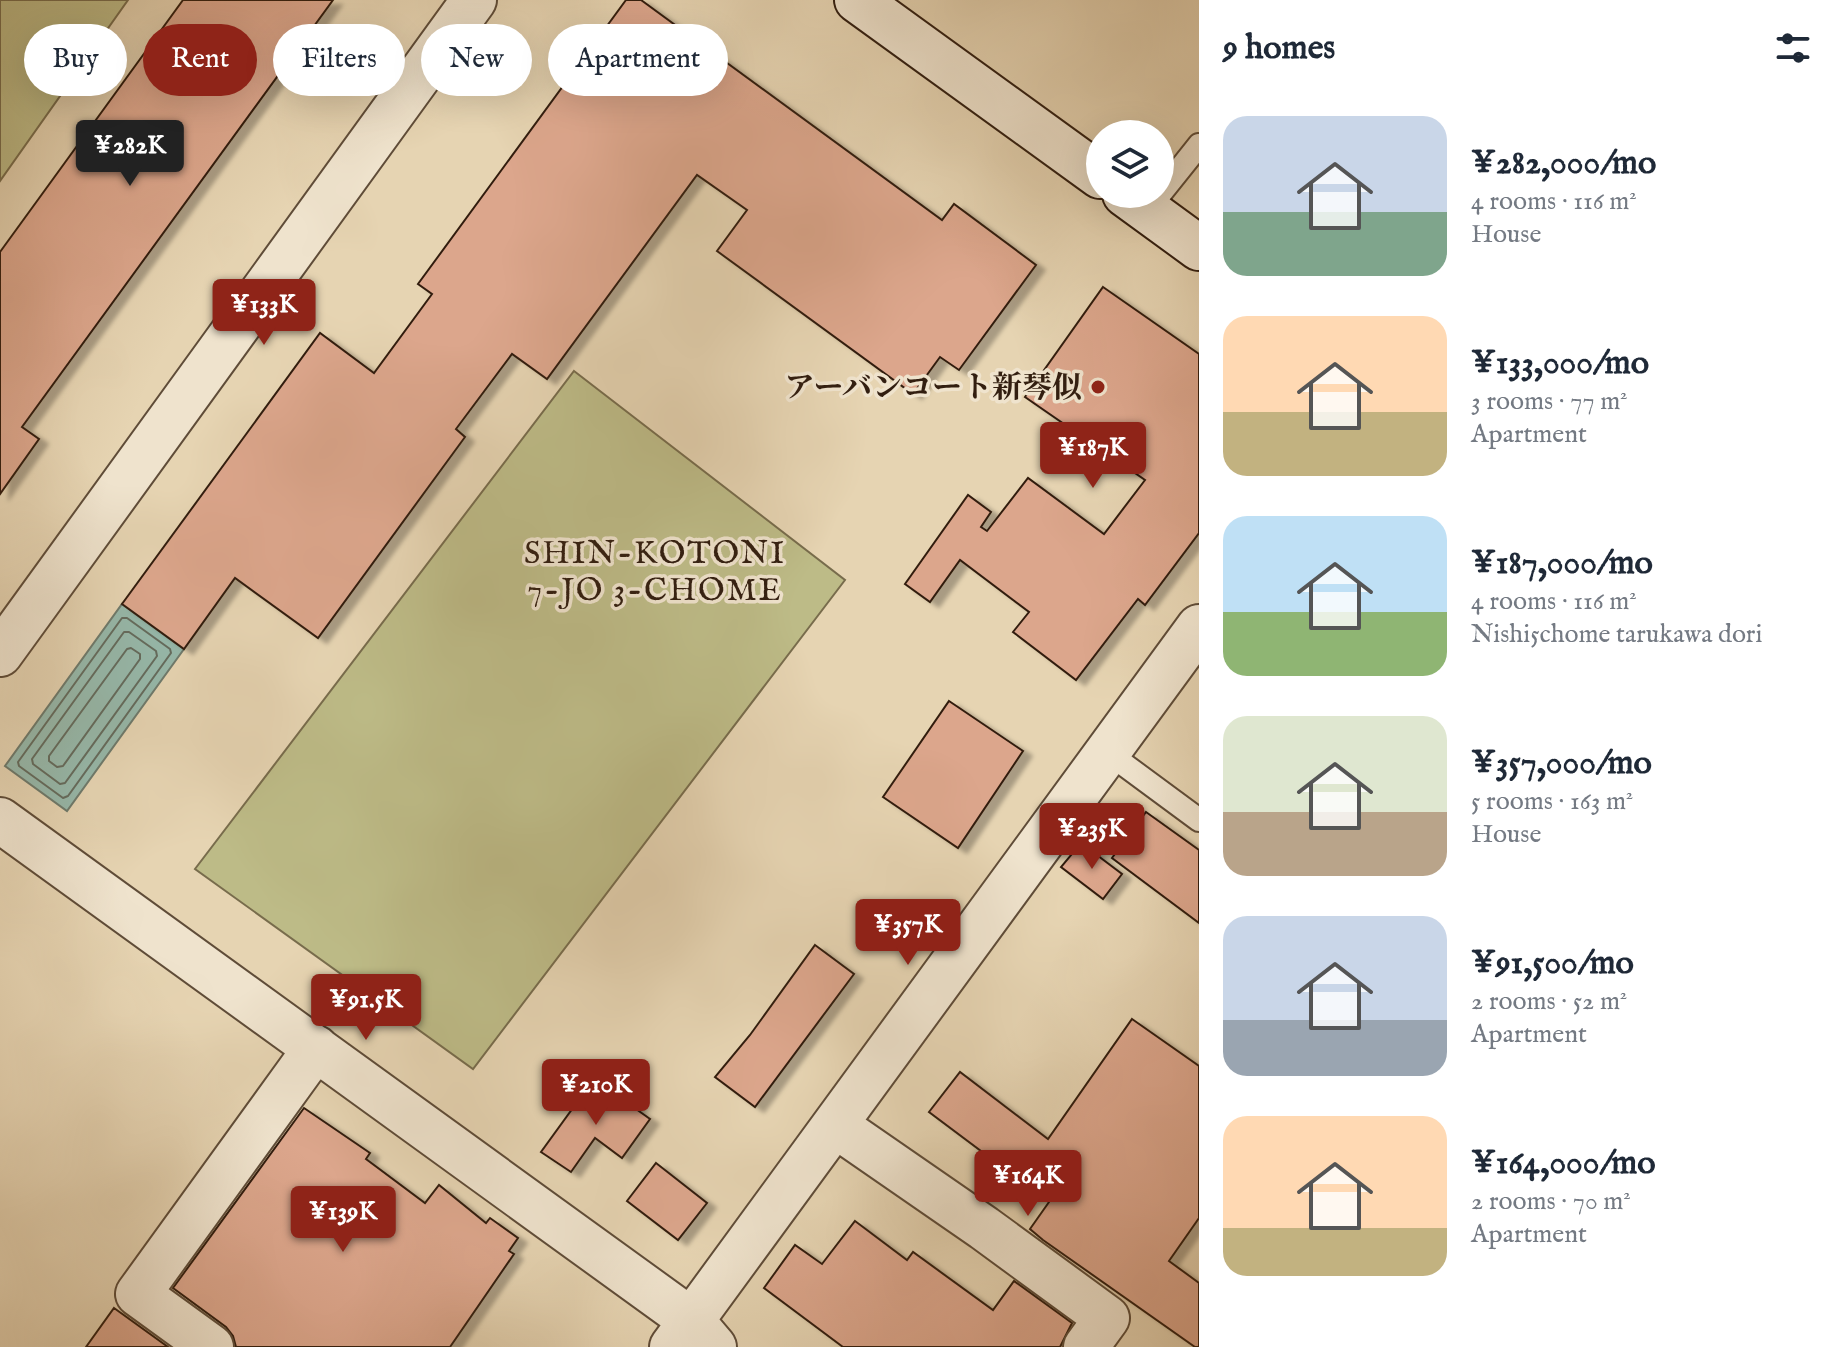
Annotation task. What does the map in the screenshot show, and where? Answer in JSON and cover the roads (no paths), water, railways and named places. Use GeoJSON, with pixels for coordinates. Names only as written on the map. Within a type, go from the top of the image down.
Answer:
{"type":"FeatureCollection","features":[{"type":"Feature","properties":{"kind":"street"},"geometry":{"type":"LineString","coordinates":[[0,654],[474,0]]}},
{"type":"Feature","properties":{"kind":"street"},"geometry":{"type":"LineString","coordinates":[[857,0],[1086,166]]}},
{"type":"Feature","properties":{"kind":"street"},"geometry":{"type":"LineString","coordinates":[[1158,208],[1199,248]]}},
{"type":"Feature","properties":{"kind":"street"},"geometry":{"type":"LineString","coordinates":[[0,820],[316,1048],[693,1338],[835,1125],[1199,627]]}},
{"type":"Feature","properties":{"kind":"street"},"geometry":{"type":"LineString","coordinates":[[211,1347],[138,1294],[316,1048]]}},
{"type":"Feature","properties":{"kind":"street"},"geometry":{"type":"LineString","coordinates":[[835,1125],[1107,1318],[1086,1347]]}},
{"type":"Feature","properties":{"kind":"lane"},"geometry":{"type":"LineString","coordinates":[[1174,171],[1199,145]]}},
{"type":"Feature","properties":{"kind":"lane"},"geometry":{"type":"LineString","coordinates":[[1107,752],[1199,820]]}},
{"type":"Feature","properties":{"kind":"water"},"geometry":{"type":"Polygon","coordinates":[[[122,604],[184,649],[67,811],[5,766],[122,604]]]}},
{"type":"Feature","properties":{"kind":"place","name":"アーバンコート新琴似"},"geometry":{"type":"Point","coordinates":[1098,387]}},
{"type":"Feature","properties":{"kind":"district","name":"SHIN-KOTONI 7-JO 3-CHOME"},"geometry":{"type":"Point","coordinates":[655,570]}}]}
